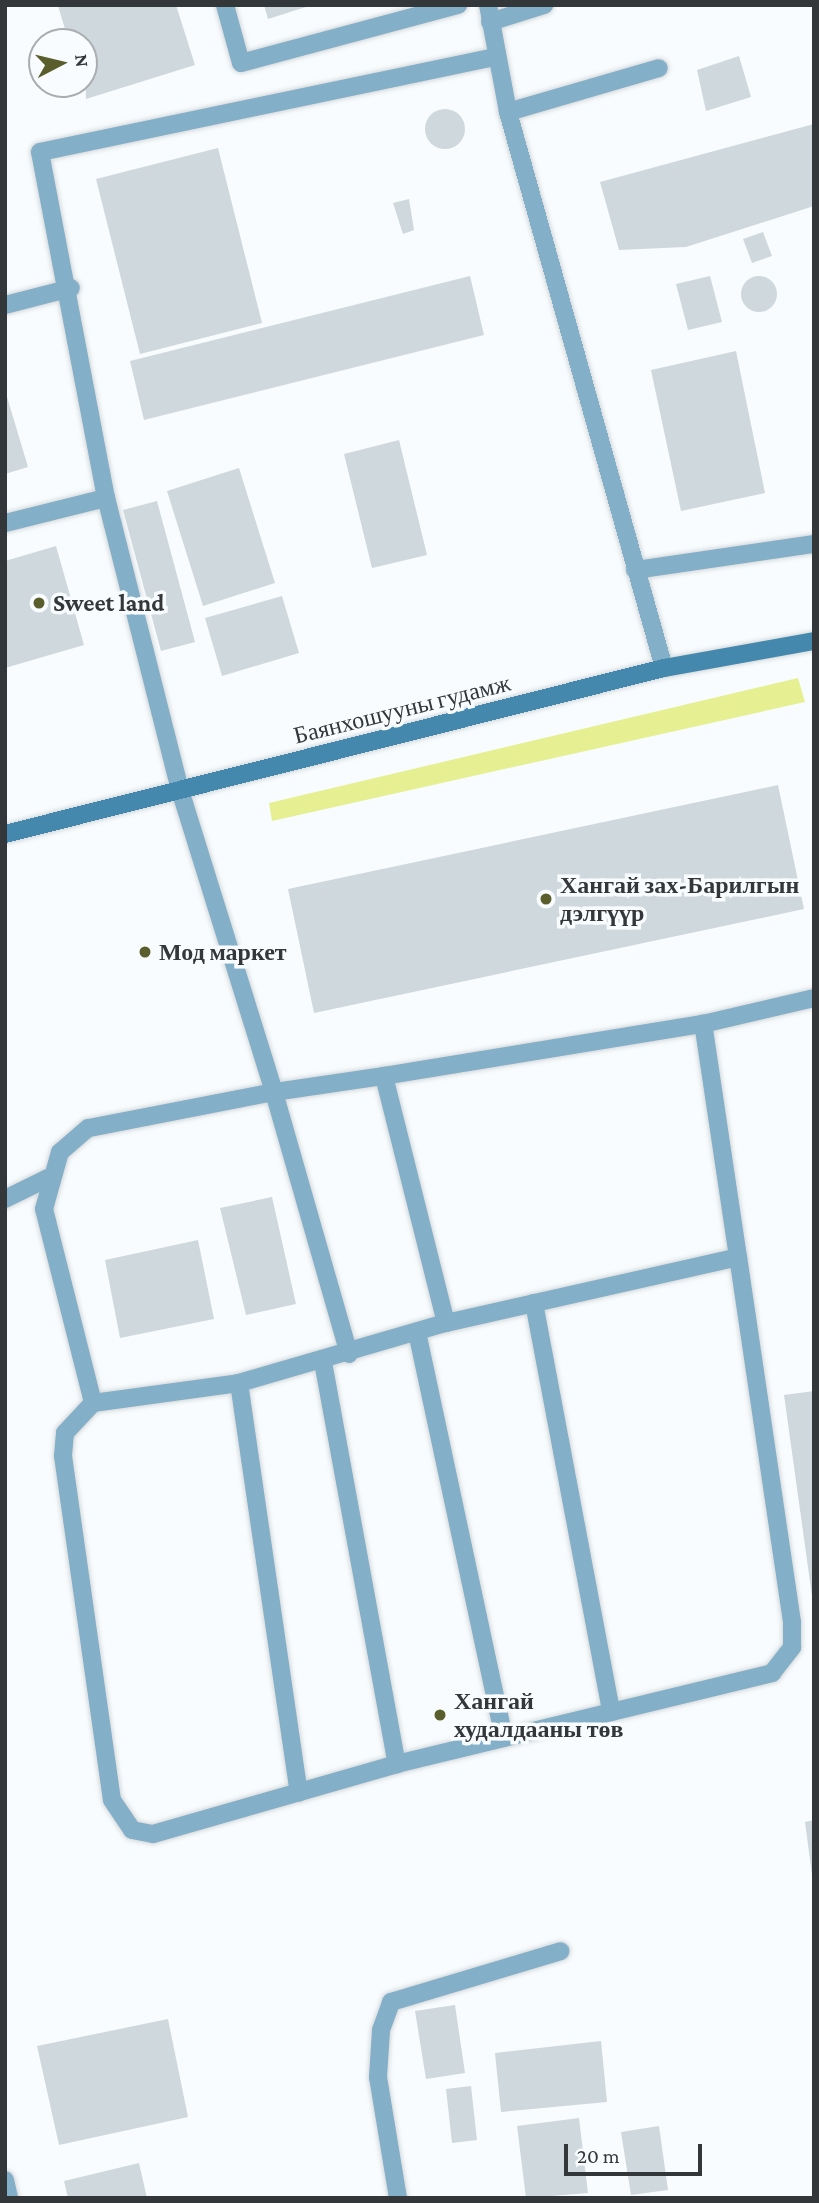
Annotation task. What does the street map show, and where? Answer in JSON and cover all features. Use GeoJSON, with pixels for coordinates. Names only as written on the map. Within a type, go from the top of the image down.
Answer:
{"type":"FeatureCollection","features":[{"type":"Feature","properties":{"kind":"main road","name":"Баянхошууны гудамж"},"geometry":{"type":"LineString","coordinates":[[5,834],[664,668],[814,641]]}},
{"type":"Feature","properties":{"kind":"street"},"geometry":{"type":"LineString","coordinates":[[225,5],[241,63],[458,5]]}},
{"type":"Feature","properties":{"kind":"street"},"geometry":{"type":"LineString","coordinates":[[544,5],[489,14],[493,57],[664,668]]}},
{"type":"Feature","properties":{"kind":"street"},"geometry":{"type":"LineString","coordinates":[[349,1354],[274,1092],[180,790],[106,498],[71,288],[40,152],[493,57]]}},
{"type":"Feature","properties":{"kind":"street"},"geometry":{"type":"LineString","coordinates":[[508,113],[659,68]]}},
{"type":"Feature","properties":{"kind":"street"},"geometry":{"type":"LineString","coordinates":[[5,304],[71,288]]}},
{"type":"Feature","properties":{"kind":"street"},"geometry":{"type":"LineString","coordinates":[[5,523],[106,498]]}},
{"type":"Feature","properties":{"kind":"street"},"geometry":{"type":"LineString","coordinates":[[635,570],[814,544]]}},
{"type":"Feature","properties":{"kind":"street"},"geometry":{"type":"LineString","coordinates":[[93,1403],[44,1209],[48,1178],[60,1152],[88,1128],[274,1092],[703,1024],[814,998]]}},
{"type":"Feature","properties":{"kind":"street"},"geometry":{"type":"LineString","coordinates":[[703,1024],[738,1257],[792,1647],[772,1673],[397,1764],[153,1834],[120,1819],[112,1800],[63,1456],[65,1433],[93,1403],[239,1383],[323,1362],[446,1323],[738,1257]]}},
{"type":"Feature","properties":{"kind":"street"},"geometry":{"type":"LineString","coordinates":[[384,1076],[446,1323]]}},
{"type":"Feature","properties":{"kind":"street"},"geometry":{"type":"LineString","coordinates":[[5,1199],[48,1178]]}},
{"type":"Feature","properties":{"kind":"street"},"geometry":{"type":"LineString","coordinates":[[534,1303],[611,1712]]}},
{"type":"Feature","properties":{"kind":"street"},"geometry":{"type":"LineString","coordinates":[[417,1332],[504,1738]]}},
{"type":"Feature","properties":{"kind":"street"},"geometry":{"type":"LineString","coordinates":[[323,1362],[397,1764]]}},
{"type":"Feature","properties":{"kind":"street"},"geometry":{"type":"LineString","coordinates":[[239,1383],[299,1793]]}},
{"type":"Feature","properties":{"kind":"street"},"geometry":{"type":"LineString","coordinates":[[398,2198],[378,2077],[381,2030],[391,2002],[561,1951]]}},
{"type":"Feature","properties":{"kind":"street"},"geometry":{"type":"LineString","coordinates":[[5,2180],[9,2198]]}},
{"type":"Feature","properties":{"kind":"green space"},"geometry":{"type":"Polygon","coordinates":[[[798,678],[805,702],[272,821],[269,803],[798,678]]]}},
{"type":"Feature","properties":{"kind":"building"},"geometry":{"type":"Polygon","coordinates":[[[176,5],[195,65],[98,95],[98,28],[65,28],[58,6],[176,5]]]}},
{"type":"Feature","properties":{"kind":"building"},"geometry":{"type":"Polygon","coordinates":[[[264,5],[309,5],[309,6],[268,19],[264,5]]]}},
{"type":"Feature","properties":{"kind":"building"},"geometry":{"type":"Polygon","coordinates":[[[739,56],[751,97],[706,111],[697,70],[739,56]]]}},
{"type":"Feature","properties":{"kind":"building"},"geometry":{"type":"Polygon","coordinates":[[[445,109],[459,115],[465,129],[459,143],[445,149],[431,143],[425,129],[431,115],[445,109]]]}},
{"type":"Feature","properties":{"kind":"building"},"geometry":{"type":"Polygon","coordinates":[[[814,124],[814,206],[686,247],[619,250],[600,182],[814,124]]]}},
{"type":"Feature","properties":{"kind":"building"},"geometry":{"type":"Polygon","coordinates":[[[218,148],[262,323],[140,354],[96,179],[218,148]]]}},
{"type":"Feature","properties":{"kind":"building"},"geometry":{"type":"Polygon","coordinates":[[[409,199],[414,230],[403,234],[393,203],[409,199]]]}},
{"type":"Feature","properties":{"kind":"building"},"geometry":{"type":"Polygon","coordinates":[[[763,232],[772,256],[752,263],[743,239],[763,232]]]}},
{"type":"Feature","properties":{"kind":"building"},"geometry":{"type":"Polygon","coordinates":[[[470,276],[484,335],[144,420],[130,361],[470,276]]]}},
{"type":"Feature","properties":{"kind":"building"},"geometry":{"type":"Polygon","coordinates":[[[710,276],[722,322],[688,330],[676,284],[710,276]]]}},
{"type":"Feature","properties":{"kind":"building"},"geometry":{"type":"Polygon","coordinates":[[[759,276],[772,281],[777,294],[772,307],[759,312],[746,307],[741,294],[746,281],[759,276]]]}},
{"type":"Feature","properties":{"kind":"building"},"geometry":{"type":"Polygon","coordinates":[[[736,351],[765,493],[681,511],[651,370],[736,351]]]}},
{"type":"Feature","properties":{"kind":"building"},"geometry":{"type":"Polygon","coordinates":[[[5,390],[28,467],[5,474],[5,390]]]}},
{"type":"Feature","properties":{"kind":"building"},"geometry":{"type":"Polygon","coordinates":[[[399,440],[427,555],[372,568],[344,454],[399,440]]]}},
{"type":"Feature","properties":{"kind":"building"},"geometry":{"type":"Polygon","coordinates":[[[239,468],[275,583],[203,606],[167,491],[239,468]]]}},
{"type":"Feature","properties":{"kind":"building"},"geometry":{"type":"Polygon","coordinates":[[[157,501],[195,642],[161,651],[123,510],[157,501]]]}},
{"type":"Feature","properties":{"kind":"building","name":"Sweet land"},"geometry":{"type":"Polygon","coordinates":[[[56,546],[84,645],[5,668],[5,561],[56,546]]]}},
{"type":"Feature","properties":{"kind":"building"},"geometry":{"type":"Polygon","coordinates":[[[282,596],[299,653],[222,676],[205,618],[282,596]]]}},
{"type":"Feature","properties":{"kind":"building","name":"Хангай зах-Барилгын дэлгүүр"},"geometry":{"type":"Polygon","coordinates":[[[778,785],[804,909],[314,1013],[288,889],[778,785]]]}},
{"type":"Feature","properties":{"kind":"building"},"geometry":{"type":"Polygon","coordinates":[[[272,1197],[296,1304],[246,1315],[220,1208],[272,1197]]]}},
{"type":"Feature","properties":{"kind":"building"},"geometry":{"type":"Polygon","coordinates":[[[198,1240],[214,1319],[120,1338],[105,1260],[198,1240]]]}},
{"type":"Feature","properties":{"kind":"building"},"geometry":{"type":"Polygon","coordinates":[[[814,1391],[814,1596],[812,1596],[784,1395],[814,1391]]]}},
{"type":"Feature","properties":{"kind":"building"},"geometry":{"type":"Polygon","coordinates":[[[814,1820],[814,1874],[812,1875],[805,1822],[814,1820]]]}},
{"type":"Feature","properties":{"kind":"building"},"geometry":{"type":"Polygon","coordinates":[[[455,2005],[465,2073],[426,2079],[415,2011],[455,2005]]]}},
{"type":"Feature","properties":{"kind":"building"},"geometry":{"type":"Polygon","coordinates":[[[168,2019],[188,2117],[59,2145],[37,2046],[168,2019]]]}},
{"type":"Feature","properties":{"kind":"building"},"geometry":{"type":"Polygon","coordinates":[[[601,2041],[607,2102],[501,2112],[495,2053],[601,2041]]]}},
{"type":"Feature","properties":{"kind":"building"},"geometry":{"type":"Polygon","coordinates":[[[471,2086],[477,2140],[452,2143],[446,2089],[471,2086]]]}},
{"type":"Feature","properties":{"kind":"building"},"geometry":{"type":"Polygon","coordinates":[[[579,2118],[588,2193],[526,2198],[517,2126],[579,2118]]]}},
{"type":"Feature","properties":{"kind":"building"},"geometry":{"type":"Polygon","coordinates":[[[659,2126],[668,2190],[631,2195],[621,2132],[659,2126]]]}},
{"type":"Feature","properties":{"kind":"building"},"geometry":{"type":"Polygon","coordinates":[[[139,2163],[147,2198],[68,2198],[64,2181],[139,2163]]]}},
{"type":"Feature","properties":{"kind":"place","name":"Sweet land"},"geometry":{"type":"Point","coordinates":[39,603]}},
{"type":"Feature","properties":{"kind":"place","name":"Хангай зах-Барилгын дэлгүүр"},"geometry":{"type":"Point","coordinates":[546,899]}},
{"type":"Feature","properties":{"kind":"place","name":"Мод маркет"},"geometry":{"type":"Point","coordinates":[145,952]}},
{"type":"Feature","properties":{"kind":"place","name":"Хангай худалдааны төв"},"geometry":{"type":"Point","coordinates":[440,1715]}}]}
